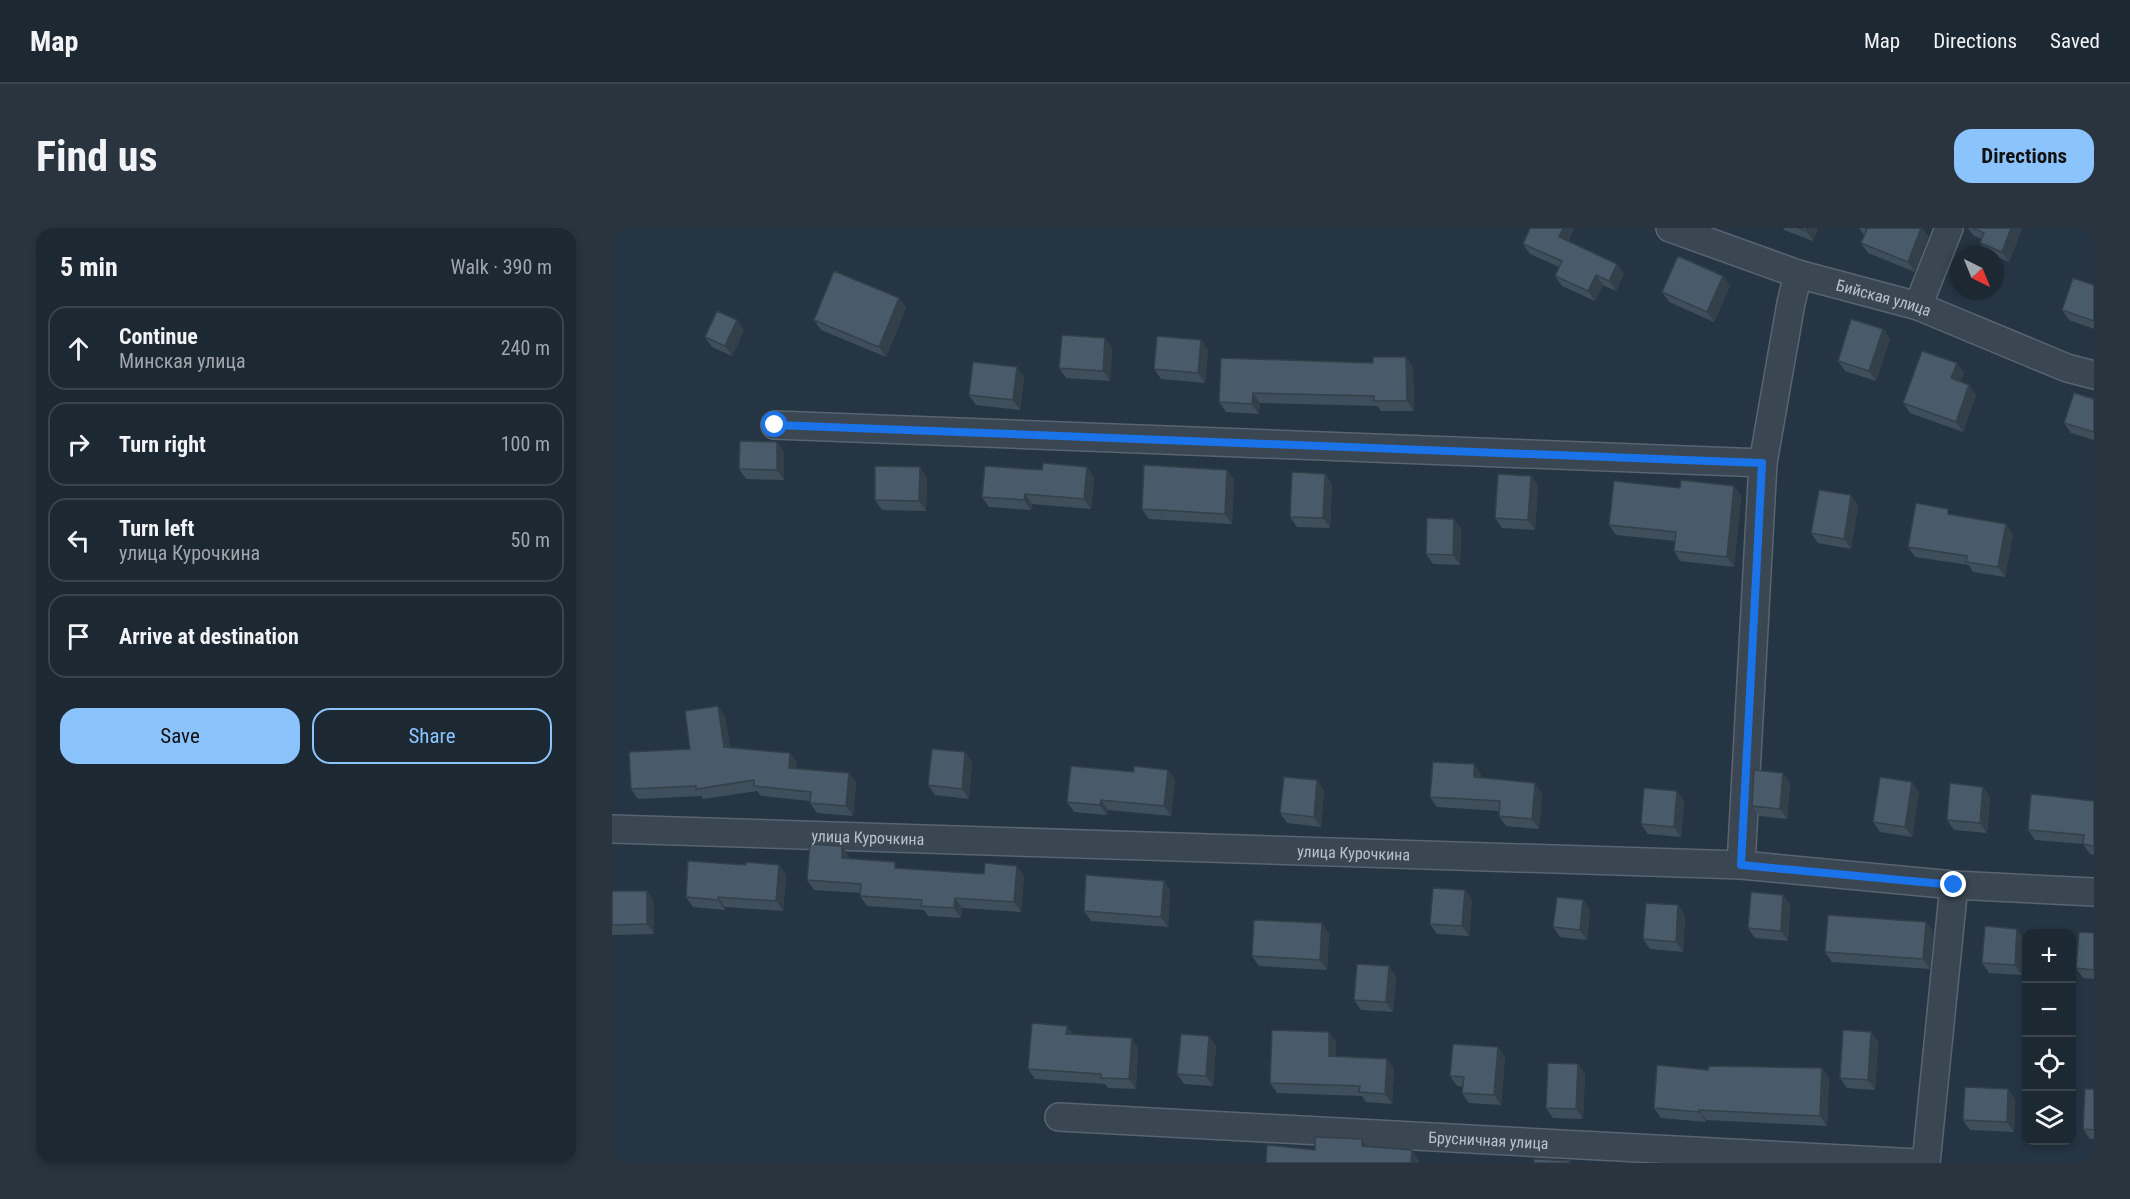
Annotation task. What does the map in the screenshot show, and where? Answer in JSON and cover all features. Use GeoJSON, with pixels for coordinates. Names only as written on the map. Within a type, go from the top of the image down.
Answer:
{"type":"FeatureCollection","features":[{"type":"Feature","properties":{"kind":"street","name":"Бийская улица"},"geometry":{"type":"LineString","coordinates":[[1670,228],[1798,274],[1918,306],[2067,368],[2094,375]]}},
{"type":"Feature","properties":{"kind":"street"},"geometry":{"type":"LineString","coordinates":[[1918,306],[1949,228]]}},
{"type":"Feature","properties":{"kind":"street"},"geometry":{"type":"LineString","coordinates":[[1741,865],[1762,463],[1798,274]]}},
{"type":"Feature","properties":{"kind":"street"},"geometry":{"type":"LineString","coordinates":[[775,425],[1762,463]]}},
{"type":"Feature","properties":{"kind":"street","name":"улица Курочкина"},"geometry":{"type":"LineString","coordinates":[[612,829],[1741,865],[1954,885],[2094,892]]}},
{"type":"Feature","properties":{"kind":"street"},"geometry":{"type":"LineString","coordinates":[[1926,1163],[1954,885]]}},
{"type":"Feature","properties":{"kind":"street","name":"Брусничная улица"},"geometry":{"type":"LineString","coordinates":[[1059,1117],[1918,1163]]}},
{"type":"Feature","properties":{"kind":"building"},"geometry":{"type":"Polygon","coordinates":[[[1530,228],[1563,228],[1559,237],[1617,264],[1609,281],[1596,275],[1588,291],[1555,276],[1562,261],[1523,244],[1530,228]]]}},
{"type":"Feature","properties":{"kind":"building"},"geometry":{"type":"Polygon","coordinates":[[[1865,228],[1921,228],[1908,262],[1861,243],[1867,229],[1865,228]]]}},
{"type":"Feature","properties":{"kind":"building"},"geometry":{"type":"Polygon","coordinates":[[[1972,228],[2011,228],[2004,247],[1987,246],[1980,243],[1984,233],[1972,228]]]}},
{"type":"Feature","properties":{"kind":"building"},"geometry":{"type":"Polygon","coordinates":[[[1678,256],[1723,276],[1707,312],[1662,292],[1678,256]]]}},
{"type":"Feature","properties":{"kind":"building"},"geometry":{"type":"Polygon","coordinates":[[[834,271],[899,298],[879,347],[814,320],[834,271]]]}},
{"type":"Feature","properties":{"kind":"building"},"geometry":{"type":"Polygon","coordinates":[[[2073,278],[2094,285],[2094,321],[2062,310],[2073,278]]]}},
{"type":"Feature","properties":{"kind":"building"},"geometry":{"type":"Polygon","coordinates":[[[717,311],[737,320],[725,346],[705,337],[717,311]]]}},
{"type":"Feature","properties":{"kind":"building"},"geometry":{"type":"Polygon","coordinates":[[[1851,319],[1883,329],[1869,371],[1838,361],[1851,319]]]}},
{"type":"Feature","properties":{"kind":"building"},"geometry":{"type":"Polygon","coordinates":[[[1062,335],[1105,338],[1103,371],[1059,368],[1062,335]]]}},
{"type":"Feature","properties":{"kind":"building"},"geometry":{"type":"Polygon","coordinates":[[[1157,336],[1201,340],[1198,373],[1154,369],[1157,336]]]}},
{"type":"Feature","properties":{"kind":"building"},"geometry":{"type":"Polygon","coordinates":[[[1922,351],[1957,363],[1951,378],[1969,385],[1956,422],[1903,403],[1922,351]]]}},
{"type":"Feature","properties":{"kind":"building"},"geometry":{"type":"Polygon","coordinates":[[[1373,357],[1406,357],[1407,401],[1374,401],[1374,396],[1253,393],[1252,404],[1219,402],[1221,358],[1373,363],[1373,357]]]}},
{"type":"Feature","properties":{"kind":"building"},"geometry":{"type":"Polygon","coordinates":[[[973,362],[1017,367],[1013,400],[969,395],[973,362]]]}},
{"type":"Feature","properties":{"kind":"building"},"geometry":{"type":"Polygon","coordinates":[[[2074,393],[2094,399],[2094,432],[2064,423],[2074,393]]]}},
{"type":"Feature","properties":{"kind":"building"},"geometry":{"type":"Polygon","coordinates":[[[740,441],[777,442],[777,470],[739,469],[740,441]]]}},
{"type":"Feature","properties":{"kind":"building"},"geometry":{"type":"Polygon","coordinates":[[[1043,463],[1087,467],[1084,499],[1025,494],[1024,500],[982,497],[985,466],[1042,470],[1043,463]]]}},
{"type":"Feature","properties":{"kind":"building"},"geometry":{"type":"Polygon","coordinates":[[[1144,465],[1227,470],[1225,514],[1142,509],[1144,465]]]}},
{"type":"Feature","properties":{"kind":"building"},"geometry":{"type":"Polygon","coordinates":[[[875,466],[920,467],[919,501],[875,500],[875,466]]]}},
{"type":"Feature","properties":{"kind":"building"},"geometry":{"type":"Polygon","coordinates":[[[1292,472],[1325,474],[1323,518],[1290,517],[1292,472]]]}},
{"type":"Feature","properties":{"kind":"building"},"geometry":{"type":"Polygon","coordinates":[[[1498,474],[1531,476],[1528,520],[1495,518],[1498,474]]]}},
{"type":"Feature","properties":{"kind":"building"},"geometry":{"type":"Polygon","coordinates":[[[1681,480],[1734,486],[1727,557],[1674,551],[1676,532],[1609,525],[1614,481],[1680,488],[1681,480]]]}},
{"type":"Feature","properties":{"kind":"building"},"geometry":{"type":"Polygon","coordinates":[[[1819,490],[1851,495],[1844,539],[1811,533],[1819,490]]]}},
{"type":"Feature","properties":{"kind":"building"},"geometry":{"type":"Polygon","coordinates":[[[1916,503],[1948,509],[1948,514],[2006,524],[1998,567],[1966,562],[1967,556],[1908,547],[1916,503]]]}},
{"type":"Feature","properties":{"kind":"building"},"geometry":{"type":"Polygon","coordinates":[[[1427,518],[1454,519],[1453,555],[1426,554],[1427,518]]]}},
{"type":"Feature","properties":{"kind":"building"},"geometry":{"type":"Polygon","coordinates":[[[718,706],[724,747],[790,753],[789,768],[849,773],[846,806],[810,803],[811,792],[754,786],[754,780],[696,789],[696,786],[631,789],[629,752],[690,749],[685,711],[718,706]]]}},
{"type":"Feature","properties":{"kind":"building"},"geometry":{"type":"Polygon","coordinates":[[[932,749],[965,752],[962,789],[928,785],[932,749]]]}},
{"type":"Feature","properties":{"kind":"building"},"geometry":{"type":"Polygon","coordinates":[[[1433,762],[1474,764],[1474,777],[1535,783],[1532,819],[1499,816],[1500,801],[1430,797],[1433,762]]]}},
{"type":"Feature","properties":{"kind":"building"},"geometry":{"type":"Polygon","coordinates":[[[1071,766],[1134,772],[1134,766],[1168,770],[1164,806],[1101,800],[1100,805],[1067,802],[1071,766]]]}},
{"type":"Feature","properties":{"kind":"building"},"geometry":{"type":"Polygon","coordinates":[[[1754,770],[1783,773],[1780,809],[1752,806],[1754,770]]]}},
{"type":"Feature","properties":{"kind":"building"},"geometry":{"type":"Polygon","coordinates":[[[1284,777],[1317,780],[1314,817],[1280,813],[1284,777]]]}},
{"type":"Feature","properties":{"kind":"building"},"geometry":{"type":"Polygon","coordinates":[[[1880,777],[1912,782],[1905,827],[1873,822],[1880,777]]]}},
{"type":"Feature","properties":{"kind":"building"},"geometry":{"type":"Polygon","coordinates":[[[1950,783],[1983,787],[1980,823],[1947,820],[1950,783]]]}},
{"type":"Feature","properties":{"kind":"building"},"geometry":{"type":"Polygon","coordinates":[[[1644,788],[1677,791],[1674,827],[1641,824],[1644,788]]]}},
{"type":"Feature","properties":{"kind":"building"},"geometry":{"type":"Polygon","coordinates":[[[2031,794],[2094,801],[2094,846],[2083,844],[2084,835],[2028,830],[2031,794]]]}},
{"type":"Feature","properties":{"kind":"building"},"geometry":{"type":"Polygon","coordinates":[[[810,844],[842,846],[842,858],[895,862],[895,868],[984,874],[985,863],[1017,866],[1014,902],[955,898],[954,908],[921,906],[922,900],[860,896],[861,884],[807,880],[810,844]]]}},
{"type":"Feature","properties":{"kind":"building"},"geometry":{"type":"Polygon","coordinates":[[[688,861],[779,865],[776,901],[686,897],[688,861]]]}},
{"type":"Feature","properties":{"kind":"building"},"geometry":{"type":"Polygon","coordinates":[[[1086,875],[1164,881],[1161,917],[1084,911],[1086,875]]]}},
{"type":"Feature","properties":{"kind":"building"},"geometry":{"type":"Polygon","coordinates":[[[1433,888],[1465,890],[1462,926],[1430,924],[1433,888]]]}},
{"type":"Feature","properties":{"kind":"building"},"geometry":{"type":"Polygon","coordinates":[[[612,891],[647,891],[647,924],[612,925],[612,891]]]}},
{"type":"Feature","properties":{"kind":"building"},"geometry":{"type":"Polygon","coordinates":[[[1751,892],[1783,895],[1781,931],[1748,928],[1751,892]]]}},
{"type":"Feature","properties":{"kind":"building"},"geometry":{"type":"Polygon","coordinates":[[[1557,897],[1583,900],[1580,930],[1553,927],[1557,897]]]}},
{"type":"Feature","properties":{"kind":"building"},"geometry":{"type":"Polygon","coordinates":[[[1646,903],[1678,905],[1676,942],[1643,939],[1646,903]]]}},
{"type":"Feature","properties":{"kind":"building"},"geometry":{"type":"Polygon","coordinates":[[[1828,915],[1926,922],[1923,959],[1825,952],[1828,915]]]}},
{"type":"Feature","properties":{"kind":"building"},"geometry":{"type":"Polygon","coordinates":[[[1254,920],[1322,923],[1320,960],[1252,956],[1254,920]]]}},
{"type":"Feature","properties":{"kind":"building"},"geometry":{"type":"Polygon","coordinates":[[[1985,926],[2017,929],[2015,965],[1982,963],[1985,926]]]}},
{"type":"Feature","properties":{"kind":"building"},"geometry":{"type":"Polygon","coordinates":[[[2079,932],[2094,933],[2094,970],[2076,968],[2079,932]]]}},
{"type":"Feature","properties":{"kind":"building"},"geometry":{"type":"Polygon","coordinates":[[[1357,964],[1389,966],[1386,1002],[1354,1000],[1357,964]]]}},
{"type":"Feature","properties":{"kind":"building"},"geometry":{"type":"Polygon","coordinates":[[[1032,1023],[1067,1026],[1066,1034],[1132,1038],[1129,1079],[1101,1078],[1101,1074],[1028,1069],[1032,1023]]]}},
{"type":"Feature","properties":{"kind":"building"},"geometry":{"type":"Polygon","coordinates":[[[1272,1030],[1329,1032],[1329,1056],[1387,1059],[1385,1094],[1359,1092],[1360,1086],[1270,1083],[1272,1030]]]}},
{"type":"Feature","properties":{"kind":"building"},"geometry":{"type":"Polygon","coordinates":[[[1843,1030],[1871,1032],[1868,1080],[1840,1078],[1843,1030]]]}},
{"type":"Feature","properties":{"kind":"building"},"geometry":{"type":"Polygon","coordinates":[[[1181,1034],[1209,1036],[1206,1076],[1177,1074],[1181,1034]]]}},
{"type":"Feature","properties":{"kind":"building"},"geometry":{"type":"Polygon","coordinates":[[[1453,1044],[1498,1047],[1494,1095],[1462,1093],[1464,1077],[1450,1076],[1453,1044]]]}},
{"type":"Feature","properties":{"kind":"building"},"geometry":{"type":"Polygon","coordinates":[[[1548,1063],[1578,1064],[1576,1109],[1546,1108],[1548,1063]]]}},
{"type":"Feature","properties":{"kind":"building"},"geometry":{"type":"Polygon","coordinates":[[[1657,1065],[1708,1070],[1709,1066],[1822,1068],[1820,1116],[1699,1110],[1699,1112],[1654,1108],[1657,1065]]]}},
{"type":"Feature","properties":{"kind":"building"},"geometry":{"type":"Polygon","coordinates":[[[1965,1087],[2008,1089],[2007,1122],[1963,1120],[1965,1087]]]}},
{"type":"Feature","properties":{"kind":"building"},"geometry":{"type":"Polygon","coordinates":[[[2085,1089],[2094,1089],[2094,1130],[2083,1129],[2085,1089]]]}},
{"type":"Feature","properties":{"kind":"building"},"geometry":{"type":"Polygon","coordinates":[[[1315,1137],[1362,1139],[1362,1146],[1412,1150],[1411,1163],[1266,1163],[1267,1145],[1315,1150],[1315,1137]]]}},
{"type":"Feature","properties":{"kind":"building"},"geometry":{"type":"Polygon","coordinates":[[[1534,1159],[1570,1161],[1570,1163],[1534,1163],[1534,1159]]]}},
{"type":"Feature","properties":{"kind":"route"},"geometry":{"type":"LineString","coordinates":[[775,425],[1762,463],[1741,865],[1954,885]]}}]}
